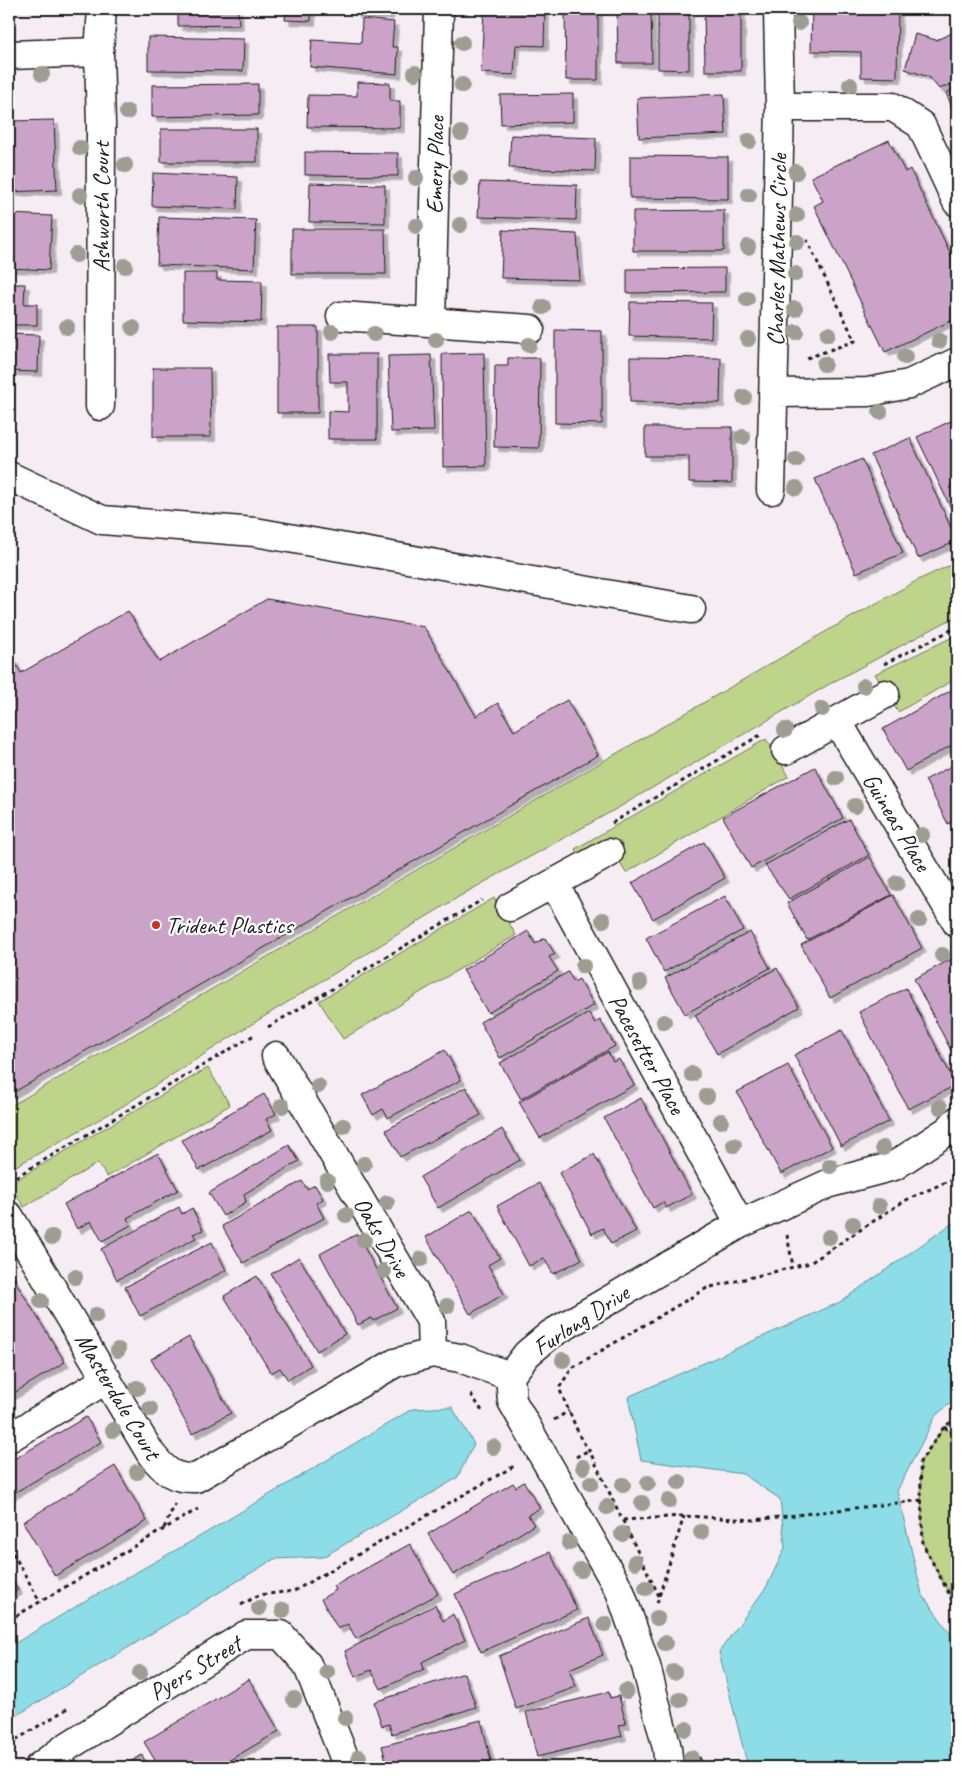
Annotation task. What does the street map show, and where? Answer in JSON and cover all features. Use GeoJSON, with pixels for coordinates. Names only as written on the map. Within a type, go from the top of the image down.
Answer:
{"type":"FeatureCollection","features":[{"type":"Feature","properties":{"kind":"street","name":"Ashworth Court"},"geometry":{"type":"LineString","coordinates":[[100,406],[101,125],[99,52],[102,9]]}},
{"type":"Feature","properties":{"kind":"street","name":"Emery Place"},"geometry":{"type":"LineString","coordinates":[[431,322],[439,9]]}},
{"type":"Feature","properties":{"kind":"street","name":"Charles Mathews Circle"},"geometry":{"type":"LineString","coordinates":[[772,490],[780,107],[778,9]]}},
{"type":"Feature","properties":{"kind":"street"},"geometry":{"type":"LineString","coordinates":[[9,55],[99,52]]}},
{"type":"Feature","properties":{"kind":"street"},"geometry":{"type":"LineString","coordinates":[[780,107],[893,107],[921,126],[957,202]]}},
{"type":"Feature","properties":{"kind":"street"},"geometry":{"type":"LineString","coordinates":[[341,316],[530,329]]}},
{"type":"Feature","properties":{"kind":"street"},"geometry":{"type":"LineString","coordinates":[[773,393],[868,392],[908,384],[957,362]]}},
{"type":"Feature","properties":{"kind":"street"},"geometry":{"type":"LineString","coordinates":[[9,476],[102,520],[255,532],[691,609]]}},
{"type":"Feature","properties":{"kind":"street"},"geometry":{"type":"LineString","coordinates":[[786,750],[885,694]]}},
{"type":"Feature","properties":{"kind":"street","name":"Guineas Place"},"geometry":{"type":"LineString","coordinates":[[837,721],[957,923]]}},
{"type":"Feature","properties":{"kind":"street"},"geometry":{"type":"LineString","coordinates":[[500,902],[554,883],[608,839]]}},
{"type":"Feature","properties":{"kind":"street","name":"Pacesetter Place"},"geometry":{"type":"LineString","coordinates":[[554,883],[740,1224]]}},
{"type":"Feature","properties":{"kind":"street","name":"Oaks Drive"},"geometry":{"type":"LineString","coordinates":[[276,1056],[431,1321],[432,1353]]}},
{"type":"Feature","properties":{"kind":"street","name":"Furlong Drive"},"geometry":{"type":"LineString","coordinates":[[669,1767],[667,1748],[646,1666],[620,1591],[512,1401],[510,1376],[527,1354],[551,1334],[740,1224],[830,1183],[894,1166],[947,1130],[957,1121]]}},
{"type":"Feature","properties":{"kind":"street","name":"Masterdale Court"},"geometry":{"type":"LineString","coordinates":[[9,1216],[150,1454],[161,1467],[172,1475],[182,1478],[196,1478],[395,1363],[432,1353]]}},
{"type":"Feature","properties":{"kind":"street"},"geometry":{"type":"LineString","coordinates":[[432,1353],[460,1358],[510,1376]]}},
{"type":"Feature","properties":{"kind":"street"},"geometry":{"type":"LineString","coordinates":[[9,1438],[107,1379]]}},
{"type":"Feature","properties":{"kind":"street","name":"Pyers Street"},"geometry":{"type":"LineString","coordinates":[[39,1767],[65,1748],[246,1635],[281,1635],[307,1664],[348,1767]]}},
{"type":"Feature","properties":{"kind":"path"},"geometry":{"type":"LineString","coordinates":[[804,235],[855,341],[806,358]]}},
{"type":"Feature","properties":{"kind":"path"},"geometry":{"type":"LineString","coordinates":[[608,839],[747,743]]}},
{"type":"Feature","properties":{"kind":"path"},"geometry":{"type":"LineString","coordinates":[[268,1027],[500,902]]}},
{"type":"Feature","properties":{"kind":"path"},"geometry":{"type":"LineString","coordinates":[[9,1181],[260,1032]]}},
{"type":"Feature","properties":{"kind":"path"},"geometry":{"type":"LineString","coordinates":[[659,1596],[589,1450],[581,1439],[559,1388],[572,1368],[706,1288],[810,1263],[904,1201],[957,1177]]}},
{"type":"Feature","properties":{"kind":"path"},"geometry":{"type":"LineString","coordinates":[[786,1229],[793,1266]]}},
{"type":"Feature","properties":{"kind":"path"},"geometry":{"type":"LineString","coordinates":[[469,1390],[485,1416]]}},
{"type":"Feature","properties":{"kind":"path"},"geometry":{"type":"LineString","coordinates":[[957,1418],[944,1427],[920,1462],[923,1544],[957,1609]]}},
{"type":"Feature","properties":{"kind":"path"},"geometry":{"type":"LineString","coordinates":[[944,1427],[957,1436]]}},
{"type":"Feature","properties":{"kind":"path"},"geometry":{"type":"LineString","coordinates":[[233,1610],[258,1595],[294,1591],[521,1463],[516,1460]]}},
{"type":"Feature","properties":{"kind":"path"},"geometry":{"type":"LineString","coordinates":[[164,1528],[177,1500]]}},
{"type":"Feature","properties":{"kind":"path"},"geometry":{"type":"LineString","coordinates":[[623,1520],[684,1516],[754,1520],[922,1500]]}},
{"type":"Feature","properties":{"kind":"path"},"geometry":{"type":"LineString","coordinates":[[9,1620],[206,1504]]}},
{"type":"Feature","properties":{"kind":"path"},"geometry":{"type":"LineString","coordinates":[[659,1610],[656,1601],[684,1516]]}},
{"type":"Feature","properties":{"kind":"path"},"geometry":{"type":"LineString","coordinates":[[9,1546],[40,1602]]}},
{"type":"Feature","properties":{"kind":"path"},"geometry":{"type":"LineString","coordinates":[[9,1744],[74,1705]]}},
{"type":"Feature","properties":{"kind":"path"},"geometry":{"type":"LineString","coordinates":[[696,1748],[703,1767]]}},
{"type":"Feature","properties":{"kind":"green space"},"geometry":{"type":"Polygon","coordinates":[[[957,562],[957,616],[833,682],[616,809],[465,893],[123,1106],[9,1170],[9,1107],[832,628],[918,580],[957,562]]]}},
{"type":"Feature","properties":{"kind":"green space"},"geometry":{"type":"Polygon","coordinates":[[[957,635],[957,678],[898,712],[875,674],[957,635]]]}},
{"type":"Feature","properties":{"kind":"green space"},"geometry":{"type":"Polygon","coordinates":[[[766,739],[789,776],[626,873],[607,843],[581,858],[575,849],[766,739]]]}},
{"type":"Feature","properties":{"kind":"green space"},"geometry":{"type":"Polygon","coordinates":[[[494,898],[516,935],[343,1039],[319,1001],[494,898]]]}},
{"type":"Feature","properties":{"kind":"green space"},"geometry":{"type":"Polygon","coordinates":[[[208,1068],[230,1105],[107,1177],[98,1163],[24,1207],[9,1184],[208,1068]]]}},
{"type":"Feature","properties":{"kind":"green space"},"geometry":{"type":"Polygon","coordinates":[[[944,1427],[957,1436],[957,1609],[923,1544],[920,1462],[944,1427]]]}},
{"type":"Feature","properties":{"kind":"water"},"geometry":{"type":"Polygon","coordinates":[[[957,1220],[957,1398],[936,1415],[897,1491],[922,1594],[952,1636],[957,1649],[957,1767],[748,1767],[719,1652],[767,1586],[785,1548],[780,1499],[743,1474],[641,1460],[628,1397],[840,1302],[957,1220]]]}},
{"type":"Feature","properties":{"kind":"water"},"geometry":{"type":"Polygon","coordinates":[[[452,1407],[474,1444],[457,1478],[323,1557],[274,1559],[9,1720],[9,1647],[85,1601],[199,1537],[412,1409],[452,1407]]]}},
{"type":"Feature","properties":{"kind":"building"},"geometry":{"type":"Polygon","coordinates":[[[178,9],[238,9],[239,25],[178,26],[178,9]]]}},
{"type":"Feature","properties":{"kind":"building"},"geometry":{"type":"Polygon","coordinates":[[[286,9],[311,9],[311,21],[285,20],[286,9]]]}},
{"type":"Feature","properties":{"kind":"building"},"geometry":{"type":"Polygon","coordinates":[[[355,9],[389,9],[389,15],[355,14],[355,9]]]}},
{"type":"Feature","properties":{"kind":"building"},"geometry":{"type":"Polygon","coordinates":[[[484,9],[545,9],[544,46],[516,45],[514,75],[481,73],[484,9]]]}},
{"type":"Feature","properties":{"kind":"building"},"geometry":{"type":"Polygon","coordinates":[[[565,9],[598,9],[598,80],[566,80],[565,9]]]}},
{"type":"Feature","properties":{"kind":"building"},"geometry":{"type":"Polygon","coordinates":[[[617,9],[651,9],[652,63],[618,63],[617,9]]]}},
{"type":"Feature","properties":{"kind":"building"},"geometry":{"type":"Polygon","coordinates":[[[658,9],[689,9],[689,70],[658,69],[658,9]]]}},
{"type":"Feature","properties":{"kind":"building"},"geometry":{"type":"Polygon","coordinates":[[[704,9],[741,9],[741,71],[705,71],[704,9]]]}},
{"type":"Feature","properties":{"kind":"building"},"geometry":{"type":"Polygon","coordinates":[[[812,9],[898,9],[897,78],[861,77],[861,52],[811,51],[812,9]]]}},
{"type":"Feature","properties":{"kind":"building"},"geometry":{"type":"Polygon","coordinates":[[[362,19],[394,22],[392,47],[398,47],[397,74],[310,67],[312,40],[361,43],[362,19]]]}},
{"type":"Feature","properties":{"kind":"building"},"geometry":{"type":"Polygon","coordinates":[[[957,31],[957,82],[939,89],[929,77],[905,69],[915,34],[936,40],[957,31]]]}},
{"type":"Feature","properties":{"kind":"building"},"geometry":{"type":"Polygon","coordinates":[[[148,37],[244,39],[243,71],[148,70],[148,37]]]}},
{"type":"Feature","properties":{"kind":"building"},"geometry":{"type":"Polygon","coordinates":[[[357,82],[390,83],[390,101],[400,101],[400,128],[307,127],[308,95],[357,96],[357,82]]]}},
{"type":"Feature","properties":{"kind":"building"},"geometry":{"type":"Polygon","coordinates":[[[258,84],[258,115],[152,117],[152,85],[258,84]]]}},
{"type":"Feature","properties":{"kind":"building"},"geometry":{"type":"Polygon","coordinates":[[[957,88],[957,119],[946,93],[957,88]]]}},
{"type":"Feature","properties":{"kind":"building"},"geometry":{"type":"Polygon","coordinates":[[[573,94],[573,122],[501,124],[500,95],[573,94]]]}},
{"type":"Feature","properties":{"kind":"building"},"geometry":{"type":"Polygon","coordinates":[[[724,94],[726,134],[639,138],[637,98],[724,94]]]}},
{"type":"Feature","properties":{"kind":"building"},"geometry":{"type":"Polygon","coordinates":[[[54,120],[57,190],[9,192],[9,121],[54,120]]]}},
{"type":"Feature","properties":{"kind":"building"},"geometry":{"type":"Polygon","coordinates":[[[161,129],[257,129],[257,162],[161,162],[161,129]]]}},
{"type":"Feature","properties":{"kind":"building"},"geometry":{"type":"Polygon","coordinates":[[[511,135],[596,138],[595,171],[509,168],[511,135]]]}},
{"type":"Feature","properties":{"kind":"building"},"geometry":{"type":"Polygon","coordinates":[[[889,140],[905,172],[910,169],[957,267],[957,318],[885,352],[814,206],[823,201],[811,177],[889,140]]]}},
{"type":"Feature","properties":{"kind":"building"},"geometry":{"type":"Polygon","coordinates":[[[305,152],[398,153],[398,176],[305,175],[305,152]]]}},
{"type":"Feature","properties":{"kind":"building"},"geometry":{"type":"Polygon","coordinates":[[[630,156],[728,157],[728,199],[630,198],[630,156]]]}},
{"type":"Feature","properties":{"kind":"building"},"geometry":{"type":"Polygon","coordinates":[[[153,173],[238,177],[237,209],[152,206],[153,173]]]}},
{"type":"Feature","properties":{"kind":"building"},"geometry":{"type":"Polygon","coordinates":[[[480,182],[577,185],[576,220],[478,217],[480,182]]]}},
{"type":"Feature","properties":{"kind":"building"},"geometry":{"type":"Polygon","coordinates":[[[310,183],[385,185],[385,223],[309,222],[310,183]]]}},
{"type":"Feature","properties":{"kind":"building"},"geometry":{"type":"Polygon","coordinates":[[[724,210],[724,251],[633,251],[633,211],[724,210]]]}},
{"type":"Feature","properties":{"kind":"building"},"geometry":{"type":"Polygon","coordinates":[[[9,214],[52,216],[49,270],[9,268],[9,214]]]}},
{"type":"Feature","properties":{"kind":"building"},"geometry":{"type":"Polygon","coordinates":[[[159,217],[256,220],[254,269],[157,265],[159,217]]]}},
{"type":"Feature","properties":{"kind":"building"},"geometry":{"type":"Polygon","coordinates":[[[292,229],[385,229],[386,274],[292,274],[292,229]]]}},
{"type":"Feature","properties":{"kind":"building"},"geometry":{"type":"Polygon","coordinates":[[[503,230],[577,234],[580,280],[501,278],[503,230]]]}},
{"type":"Feature","properties":{"kind":"building"},"geometry":{"type":"Polygon","coordinates":[[[725,268],[725,292],[627,293],[627,269],[725,268]]]}},
{"type":"Feature","properties":{"kind":"building"},"geometry":{"type":"Polygon","coordinates":[[[183,273],[217,273],[217,280],[262,281],[261,322],[183,320],[183,273]]]}},
{"type":"Feature","properties":{"kind":"building"},"geometry":{"type":"Polygon","coordinates":[[[9,284],[25,284],[24,304],[37,304],[37,325],[9,325],[9,284]]]}},
{"type":"Feature","properties":{"kind":"building"},"geometry":{"type":"Polygon","coordinates":[[[630,302],[712,303],[711,338],[629,336],[630,302]]]}},
{"type":"Feature","properties":{"kind":"building"},"geometry":{"type":"Polygon","coordinates":[[[277,327],[318,327],[318,413],[277,413],[277,327]]]}},
{"type":"Feature","properties":{"kind":"building"},"geometry":{"type":"Polygon","coordinates":[[[555,330],[602,331],[602,424],[555,423],[555,330]]]}},
{"type":"Feature","properties":{"kind":"building"},"geometry":{"type":"Polygon","coordinates":[[[9,334],[39,335],[38,372],[9,371],[9,334]]]}},
{"type":"Feature","properties":{"kind":"building"},"geometry":{"type":"Polygon","coordinates":[[[484,353],[486,466],[443,467],[442,354],[484,353]]]}},
{"type":"Feature","properties":{"kind":"building"},"geometry":{"type":"Polygon","coordinates":[[[329,354],[377,354],[377,439],[328,439],[328,411],[348,412],[348,382],[330,382],[329,354]]]}},
{"type":"Feature","properties":{"kind":"building"},"geometry":{"type":"Polygon","coordinates":[[[431,355],[434,431],[391,432],[388,356],[431,355]]]}},
{"type":"Feature","properties":{"kind":"building"},"geometry":{"type":"Polygon","coordinates":[[[630,357],[721,358],[720,403],[630,402],[630,357]]]}},
{"type":"Feature","properties":{"kind":"building"},"geometry":{"type":"Polygon","coordinates":[[[508,358],[540,358],[539,448],[494,447],[495,366],[508,366],[508,358]]]}},
{"type":"Feature","properties":{"kind":"building"},"geometry":{"type":"Polygon","coordinates":[[[153,368],[210,368],[211,437],[153,437],[153,368]]]}},
{"type":"Feature","properties":{"kind":"building"},"geometry":{"type":"Polygon","coordinates":[[[957,418],[957,521],[917,437],[957,418]]]}},
{"type":"Feature","properties":{"kind":"building"},"geometry":{"type":"Polygon","coordinates":[[[645,427],[732,427],[732,483],[689,482],[689,456],[645,456],[645,427]]]}},
{"type":"Feature","properties":{"kind":"building"},"geometry":{"type":"Polygon","coordinates":[[[910,438],[957,541],[918,558],[871,455],[910,438]]]}},
{"type":"Feature","properties":{"kind":"building"},"geometry":{"type":"Polygon","coordinates":[[[862,459],[903,553],[856,573],[815,479],[862,459]]]}},
{"type":"Feature","properties":{"kind":"building","name":"Trident Plastics"},"geometry":{"type":"Polygon","coordinates":[[[267,599],[424,627],[476,716],[498,703],[514,731],[567,700],[598,755],[9,1095],[9,652],[21,673],[128,611],[159,662],[267,599]]]}},
{"type":"Feature","properties":{"kind":"building"},"geometry":{"type":"Polygon","coordinates":[[[957,687],[957,742],[906,771],[883,729],[957,687]]]}},
{"type":"Feature","properties":{"kind":"building"},"geometry":{"type":"Polygon","coordinates":[[[957,763],[957,819],[948,824],[925,780],[957,763]]]}},
{"type":"Feature","properties":{"kind":"building"},"geometry":{"type":"Polygon","coordinates":[[[815,767],[843,818],[751,868],[723,817],[815,767]]]}},
{"type":"Feature","properties":{"kind":"building"},"geometry":{"type":"Polygon","coordinates":[[[849,819],[869,855],[789,899],[765,865],[849,819]]]}},
{"type":"Feature","properties":{"kind":"building"},"geometry":{"type":"Polygon","coordinates":[[[704,842],[725,878],[653,919],[632,883],[704,842]]]}},
{"type":"Feature","properties":{"kind":"building"},"geometry":{"type":"Polygon","coordinates":[[[870,857],[891,895],[807,940],[787,903],[870,857]]]}},
{"type":"Feature","properties":{"kind":"building"},"geometry":{"type":"Polygon","coordinates":[[[893,895],[922,948],[830,998],[801,945],[893,895]]]}},
{"type":"Feature","properties":{"kind":"building"},"geometry":{"type":"Polygon","coordinates":[[[725,896],[743,930],[664,972],[646,938],[725,896]]]}},
{"type":"Feature","properties":{"kind":"building"},"geometry":{"type":"Polygon","coordinates":[[[528,931],[535,944],[545,938],[555,954],[549,957],[558,971],[488,1013],[463,970],[528,931]]]}},
{"type":"Feature","properties":{"kind":"building"},"geometry":{"type":"Polygon","coordinates":[[[750,932],[770,968],[685,1014],[665,978],[750,932]]]}},
{"type":"Feature","properties":{"kind":"building"},"geometry":{"type":"Polygon","coordinates":[[[957,956],[957,1062],[914,979],[957,956]]]}},
{"type":"Feature","properties":{"kind":"building"},"geometry":{"type":"Polygon","coordinates":[[[777,968],[799,1007],[717,1054],[695,1015],[777,968]]]}},
{"type":"Feature","properties":{"kind":"building"},"geometry":{"type":"Polygon","coordinates":[[[568,972],[574,982],[579,979],[594,1005],[500,1058],[480,1022],[568,972]]]}},
{"type":"Feature","properties":{"kind":"building"},"geometry":{"type":"Polygon","coordinates":[[[906,988],[956,1085],[908,1109],[859,1012],[906,988]]]}},
{"type":"Feature","properties":{"kind":"building"},"geometry":{"type":"Polygon","coordinates":[[[589,1013],[595,1023],[600,1020],[615,1046],[521,1099],[500,1063],[589,1013]]]}},
{"type":"Feature","properties":{"kind":"building"},"geometry":{"type":"Polygon","coordinates":[[[842,1030],[889,1121],[841,1146],[794,1055],[842,1030]]]}},
{"type":"Feature","properties":{"kind":"building"},"geometry":{"type":"Polygon","coordinates":[[[445,1050],[461,1080],[388,1118],[383,1109],[373,1115],[362,1095],[445,1050]]]}},
{"type":"Feature","properties":{"kind":"building"},"geometry":{"type":"Polygon","coordinates":[[[608,1052],[613,1062],[619,1059],[634,1085],[540,1138],[519,1102],[608,1052]]]}},
{"type":"Feature","properties":{"kind":"building"},"geometry":{"type":"Polygon","coordinates":[[[788,1065],[832,1147],[781,1174],[737,1092],[788,1065]]]}},
{"type":"Feature","properties":{"kind":"building"},"geometry":{"type":"Polygon","coordinates":[[[466,1087],[481,1115],[400,1157],[386,1130],[466,1087]]]}},
{"type":"Feature","properties":{"kind":"building"},"geometry":{"type":"Polygon","coordinates":[[[264,1094],[276,1114],[266,1119],[272,1130],[199,1170],[182,1140],[264,1094]]]}},
{"type":"Feature","properties":{"kind":"building"},"geometry":{"type":"Polygon","coordinates":[[[641,1098],[692,1194],[666,1208],[663,1202],[653,1208],[604,1118],[641,1098]]]}},
{"type":"Feature","properties":{"kind":"building"},"geometry":{"type":"Polygon","coordinates":[[[502,1129],[520,1160],[438,1208],[420,1177],[502,1129]]]}},
{"type":"Feature","properties":{"kind":"building"},"geometry":{"type":"Polygon","coordinates":[[[289,1145],[299,1161],[244,1194],[246,1202],[223,1216],[209,1193],[289,1145]]]}},
{"type":"Feature","properties":{"kind":"building"},"geometry":{"type":"Polygon","coordinates":[[[158,1153],[178,1190],[127,1218],[131,1225],[102,1241],[91,1221],[77,1229],[64,1204],[158,1153]]]}},
{"type":"Feature","properties":{"kind":"building"},"geometry":{"type":"Polygon","coordinates":[[[594,1154],[636,1231],[611,1244],[603,1228],[592,1234],[559,1173],[594,1154]]]}},
{"type":"Feature","properties":{"kind":"building"},"geometry":{"type":"Polygon","coordinates":[[[302,1181],[307,1189],[315,1185],[323,1199],[316,1203],[324,1218],[243,1263],[222,1226],[302,1181]]]}},
{"type":"Feature","properties":{"kind":"building"},"geometry":{"type":"Polygon","coordinates":[[[539,1183],[582,1259],[553,1274],[544,1258],[529,1266],[497,1206],[539,1183]]]}},
{"type":"Feature","properties":{"kind":"building"},"geometry":{"type":"Polygon","coordinates":[[[179,1207],[182,1214],[192,1208],[203,1230],[193,1234],[196,1238],[117,1280],[101,1249],[179,1207]]]}},
{"type":"Feature","properties":{"kind":"building"},"geometry":{"type":"Polygon","coordinates":[[[472,1210],[500,1258],[488,1265],[504,1294],[470,1314],[426,1237],[472,1210]]]}},
{"type":"Feature","properties":{"kind":"building"},"geometry":{"type":"Polygon","coordinates":[[[357,1234],[397,1308],[373,1321],[371,1318],[358,1325],[320,1254],[357,1234]]]}},
{"type":"Feature","properties":{"kind":"building"},"geometry":{"type":"Polygon","coordinates":[[[212,1242],[226,1270],[140,1316],[125,1287],[212,1242]]]}},
{"type":"Feature","properties":{"kind":"building"},"geometry":{"type":"Polygon","coordinates":[[[299,1257],[345,1334],[317,1351],[271,1274],[299,1257]]]}},
{"type":"Feature","properties":{"kind":"building"},"geometry":{"type":"Polygon","coordinates":[[[9,1271],[65,1362],[9,1396],[9,1271]]]}},
{"type":"Feature","properties":{"kind":"building"},"geometry":{"type":"Polygon","coordinates":[[[257,1276],[311,1365],[288,1380],[280,1368],[271,1373],[224,1296],[257,1276]]]}},
{"type":"Feature","properties":{"kind":"building"},"geometry":{"type":"Polygon","coordinates":[[[189,1337],[231,1413],[192,1434],[151,1359],[189,1337]]]}},
{"type":"Feature","properties":{"kind":"building"},"geometry":{"type":"Polygon","coordinates":[[[86,1417],[101,1442],[9,1496],[9,1462],[86,1417]]]}},
{"type":"Feature","properties":{"kind":"building"},"geometry":{"type":"Polygon","coordinates":[[[115,1466],[147,1521],[55,1576],[23,1522],[115,1466]]]}},
{"type":"Feature","properties":{"kind":"building"},"geometry":{"type":"Polygon","coordinates":[[[524,1482],[540,1508],[528,1515],[534,1525],[453,1575],[428,1534],[513,1483],[516,1487],[524,1482]]]}},
{"type":"Feature","properties":{"kind":"building"},"geometry":{"type":"Polygon","coordinates":[[[410,1544],[438,1594],[356,1639],[348,1624],[338,1629],[321,1599],[336,1590],[334,1586],[410,1544]]]}},
{"type":"Feature","properties":{"kind":"building"},"geometry":{"type":"Polygon","coordinates":[[[550,1552],[577,1610],[481,1652],[455,1594],[550,1552]]]}},
{"type":"Feature","properties":{"kind":"building"},"geometry":{"type":"Polygon","coordinates":[[[9,1575],[18,1590],[9,1596],[9,1575]]]}},
{"type":"Feature","properties":{"kind":"building"},"geometry":{"type":"Polygon","coordinates":[[[435,1605],[443,1621],[453,1614],[465,1640],[422,1662],[424,1669],[381,1689],[371,1670],[355,1677],[345,1651],[435,1605]]]}},
{"type":"Feature","properties":{"kind":"building"},"geometry":{"type":"Polygon","coordinates":[[[589,1618],[603,1655],[569,1669],[576,1687],[516,1709],[499,1656],[589,1618]]]}},
{"type":"Feature","properties":{"kind":"building"},"geometry":{"type":"Polygon","coordinates":[[[464,1673],[476,1707],[392,1734],[389,1724],[382,1726],[374,1702],[464,1673]]]}},
{"type":"Feature","properties":{"kind":"building"},"geometry":{"type":"Polygon","coordinates":[[[249,1679],[279,1731],[218,1767],[159,1767],[144,1742],[249,1679]]]}},
{"type":"Feature","properties":{"kind":"building"},"geometry":{"type":"Polygon","coordinates":[[[609,1692],[610,1698],[619,1696],[626,1724],[619,1725],[622,1736],[537,1757],[526,1712],[609,1692]]]}},
{"type":"Feature","properties":{"kind":"building"},"geometry":{"type":"Polygon","coordinates":[[[481,1720],[491,1761],[466,1767],[388,1767],[382,1746],[481,1720]]]}},
{"type":"Feature","properties":{"kind":"building"},"geometry":{"type":"Polygon","coordinates":[[[142,1755],[148,1767],[121,1767],[142,1755]]]}},
{"type":"Feature","properties":{"kind":"place","name":"Trident Plastics"},"geometry":{"type":"Point","coordinates":[156,925]}}]}
